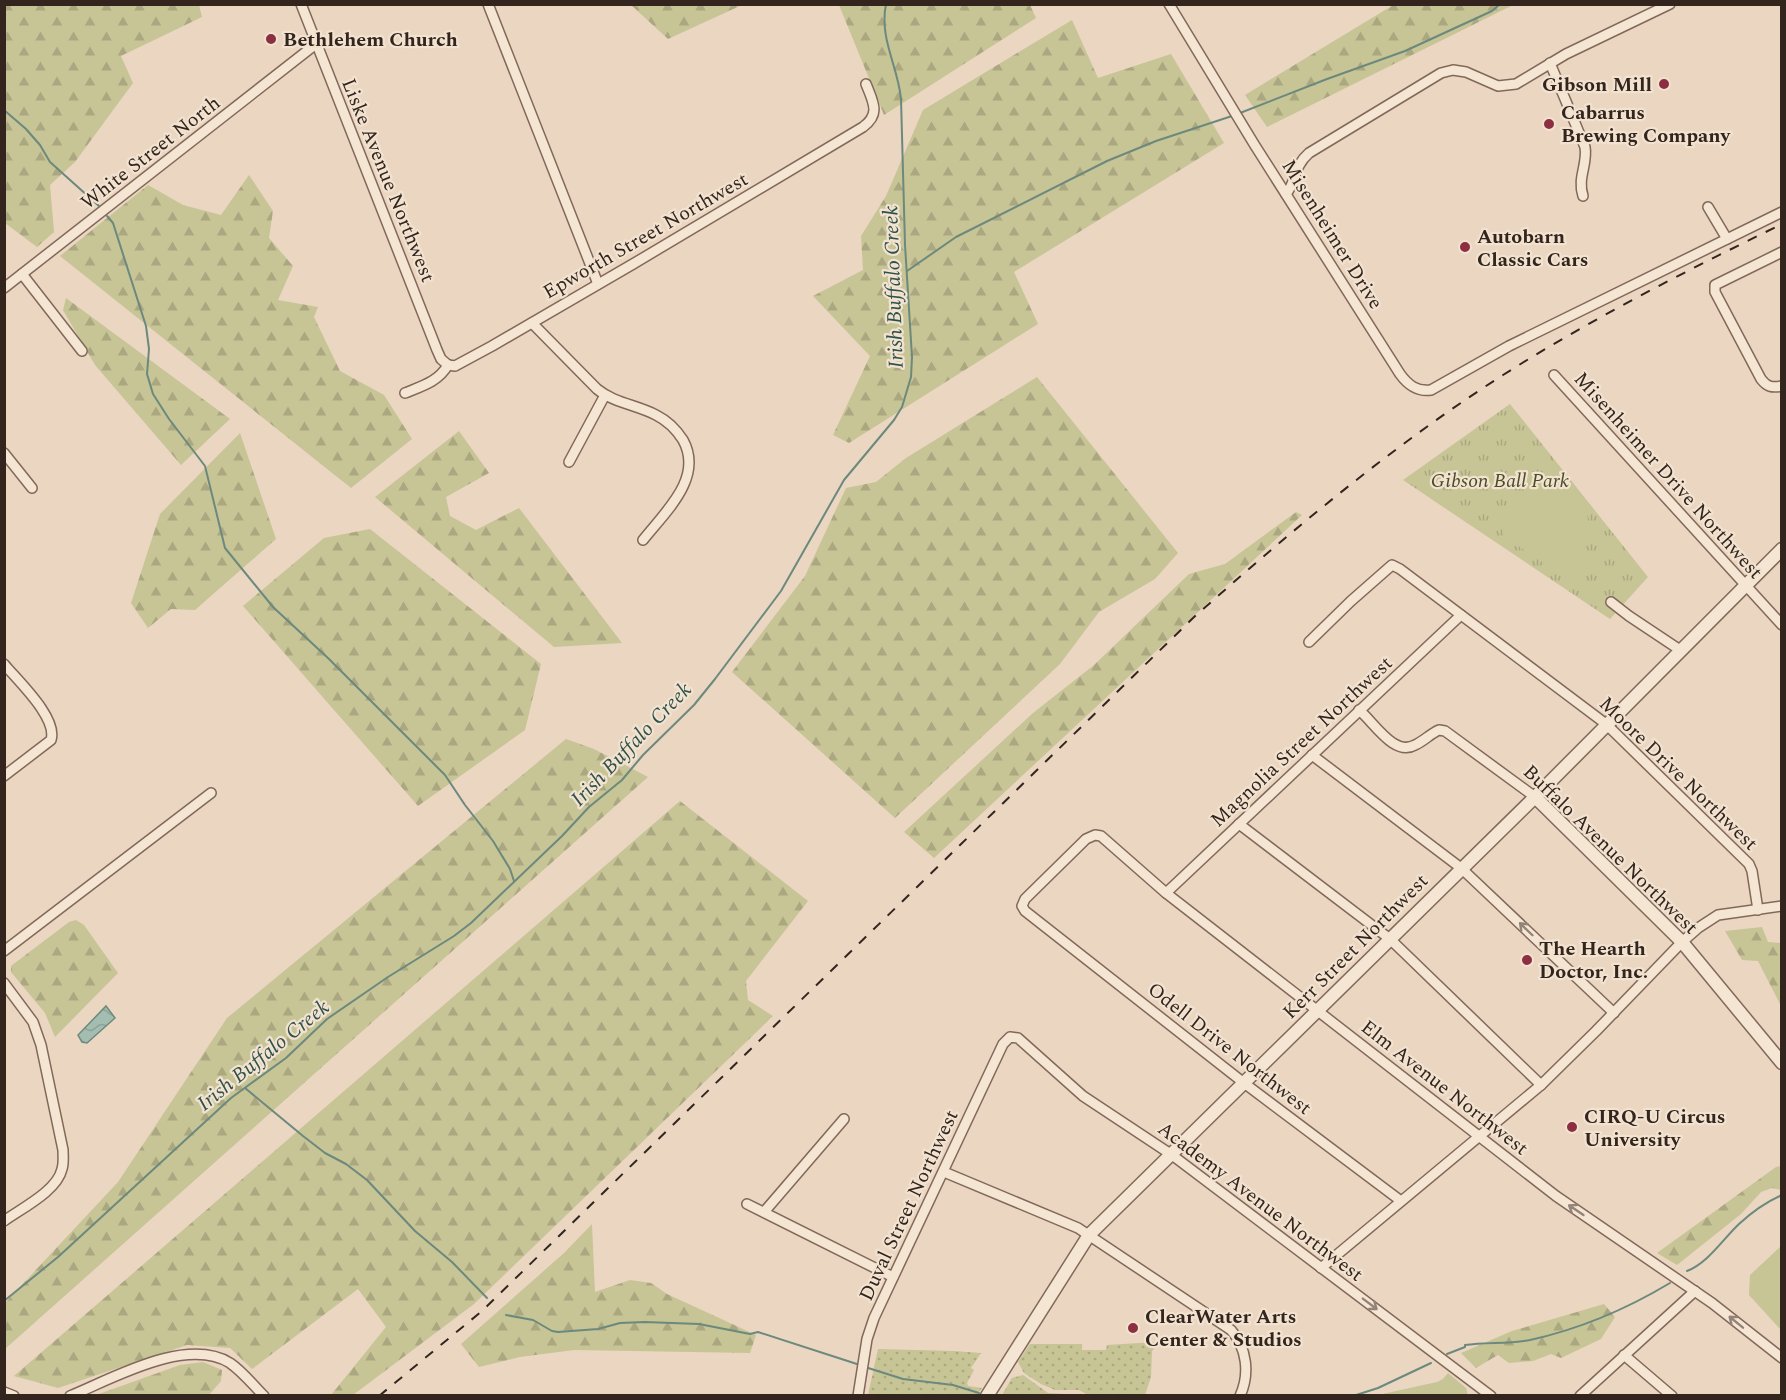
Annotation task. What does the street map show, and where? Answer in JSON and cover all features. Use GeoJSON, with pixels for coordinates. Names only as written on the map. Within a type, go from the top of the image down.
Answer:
{"type":"FeatureCollection","features":[{"type":"Feature","properties":{"kind":"street","name":"Liske Avenue Northwest"},"geometry":{"type":"LineString","coordinates":[[301,4],[437,351],[448,365]]}},
{"type":"Feature","properties":{"kind":"street"},"geometry":{"type":"LineString","coordinates":[[488,4],[598,284]]}},
{"type":"Feature","properties":{"kind":"street","name":"Misenheimer Drive"},"geometry":{"type":"LineString","coordinates":[[1169,4],[1400,374],[1411,386],[1422,391],[1431,390],[1509,346],[1782,212]]}},
{"type":"Feature","properties":{"kind":"street"},"geometry":{"type":"LineString","coordinates":[[1286,194],[1298,165],[1309,153],[1441,73],[1453,70],[1466,72],[1498,86],[1516,84],[1550,63],[1670,4]]}},
{"type":"Feature","properties":{"kind":"street","name":"White Street North"},"geometry":{"type":"LineString","coordinates":[[4,288],[316,44]]}},
{"type":"Feature","properties":{"kind":"street"},"geometry":{"type":"LineString","coordinates":[[1550,63],[1585,147],[1586,158],[1581,177],[1583,196]]}},
{"type":"Feature","properties":{"kind":"street","name":"Epworth Street Northwest"},"geometry":{"type":"LineString","coordinates":[[405,393],[435,381],[448,365],[455,366],[598,284],[870,121],[874,113],[874,104],[866,84]]}},
{"type":"Feature","properties":{"kind":"street"},"geometry":{"type":"LineString","coordinates":[[1708,207],[1727,239]]}},
{"type":"Feature","properties":{"kind":"street"},"geometry":{"type":"LineString","coordinates":[[1782,252],[1715,285],[1715,292],[1761,379],[1773,388],[1782,386]]}},
{"type":"Feature","properties":{"kind":"street"},"geometry":{"type":"LineString","coordinates":[[22,274],[82,351]]}},
{"type":"Feature","properties":{"kind":"street"},"geometry":{"type":"LineString","coordinates":[[532,322],[605,395],[655,414],[678,432],[686,445],[690,469],[685,484],[681,493],[644,540]]}},
{"type":"Feature","properties":{"kind":"street","name":"Misenheimer Drive Northwest"},"geometry":{"type":"LineString","coordinates":[[1554,375],[1782,626]]}},
{"type":"Feature","properties":{"kind":"street"},"geometry":{"type":"LineString","coordinates":[[569,462],[605,395]]}},
{"type":"Feature","properties":{"kind":"street"},"geometry":{"type":"LineString","coordinates":[[4,453],[32,488]]}},
{"type":"Feature","properties":{"kind":"street","name":"Kerr Street Northwest"},"geometry":{"type":"LineString","coordinates":[[987,1395],[1089,1235],[1535,797],[1782,549]]}},
{"type":"Feature","properties":{"kind":"street","name":"Moore Drive Northwest"},"geometry":{"type":"LineString","coordinates":[[1309,642],[1392,565],[1606,724],[1749,864],[1758,910]]}},
{"type":"Feature","properties":{"kind":"street"},"geometry":{"type":"LineString","coordinates":[[1611,602],[1680,650]]}},
{"type":"Feature","properties":{"kind":"street","name":"Magnolia Street Northwest"},"geometry":{"type":"LineString","coordinates":[[1166,893],[1461,615]]}},
{"type":"Feature","properties":{"kind":"street"},"geometry":{"type":"LineString","coordinates":[[4,664],[44,711],[51,723],[53,733],[51,740],[4,776]]}},
{"type":"Feature","properties":{"kind":"street","name":"Buffalo Avenue Northwest"},"geometry":{"type":"LineString","coordinates":[[1359,710],[1393,744],[1402,748],[1416,745],[1439,730],[1444,731],[1535,797],[1682,942],[1782,1063]]}},
{"type":"Feature","properties":{"kind":"street"},"geometry":{"type":"LineString","coordinates":[[1312,755],[1461,868],[1614,1013]]}},
{"type":"Feature","properties":{"kind":"street"},"geometry":{"type":"LineString","coordinates":[[4,951],[211,793]]}},
{"type":"Feature","properties":{"kind":"street"},"geometry":{"type":"LineString","coordinates":[[1239,824],[1390,939],[1541,1085]]}},
{"type":"Feature","properties":{"kind":"street","name":"Elm Avenue Northwest"},"geometry":{"type":"LineString","coordinates":[[1038,922],[1025,912],[1022,906],[1024,899],[1086,839],[1095,835],[1101,836],[1166,893],[1556,1196],[1695,1291],[1782,1358]]}},
{"type":"Feature","properties":{"kind":"street"},"geometry":{"type":"LineString","coordinates":[[1321,1268],[1541,1085],[1682,942],[1718,915],[1782,906]]}},
{"type":"Feature","properties":{"kind":"street","name":"Odell Drive Northwest"},"geometry":{"type":"LineString","coordinates":[[1038,922],[1244,1083],[1401,1201]]}},
{"type":"Feature","properties":{"kind":"street"},"geometry":{"type":"LineString","coordinates":[[4,983],[33,1022],[41,1045],[63,1163],[61,1174],[51,1188],[4,1221]]}},
{"type":"Feature","properties":{"kind":"street","name":"Academy Avenue Northwest"},"geometry":{"type":"LineString","coordinates":[[1010,1037],[1018,1038],[1050,1069],[1083,1096],[1172,1155],[1491,1395]]}},
{"type":"Feature","properties":{"kind":"street","name":"Duval Street Northwest"},"geometry":{"type":"LineString","coordinates":[[858,1395],[867,1339],[874,1318],[1004,1044],[1010,1037]]}},
{"type":"Feature","properties":{"kind":"street"},"geometry":{"type":"LineString","coordinates":[[764,1212],[844,1119]]}},
{"type":"Feature","properties":{"kind":"street"},"geometry":{"type":"LineString","coordinates":[[944,1172],[1078,1228],[1231,1330],[1240,1342],[1246,1363],[1246,1377],[1240,1395]]}},
{"type":"Feature","properties":{"kind":"street"},"geometry":{"type":"LineString","coordinates":[[747,1204],[893,1277]]}},
{"type":"Feature","properties":{"kind":"street"},"geometry":{"type":"LineString","coordinates":[[1580,1395],[1695,1291]]}},
{"type":"Feature","properties":{"kind":"street"},"geometry":{"type":"LineString","coordinates":[[70,1395],[135,1369],[170,1358],[198,1354],[220,1358],[229,1363],[264,1395]]}},
{"type":"Feature","properties":{"kind":"street"},"geometry":{"type":"LineString","coordinates":[[1624,1355],[1672,1395]]}},
{"type":"Feature","properties":{"kind":"street"},"geometry":{"type":"LineString","coordinates":[[4,1392],[14,1395]]}},
{"type":"Feature","properties":{"kind":"green space"},"geometry":{"type":"Polygon","coordinates":[[[5,4],[199,5],[202,17],[121,56],[133,83],[75,162],[50,185],[54,232],[37,247],[5,223],[5,4]]]}},
{"type":"Feature","properties":{"kind":"green space"},"geometry":{"type":"Polygon","coordinates":[[[1395,4],[1513,5],[1267,127],[1245,95],[1395,4]]]}},
{"type":"Feature","properties":{"kind":"green space"},"geometry":{"type":"Polygon","coordinates":[[[631,5],[742,5],[668,39],[631,5]]]}},
{"type":"Feature","properties":{"kind":"green space"},"geometry":{"type":"Polygon","coordinates":[[[839,5],[1030,5],[1036,18],[884,115],[839,5]]]}},
{"type":"Feature","properties":{"kind":"green space"},"geometry":{"type":"Polygon","coordinates":[[[1072,20],[1098,78],[1171,54],[1224,143],[1014,272],[1038,324],[849,443],[833,435],[870,356],[813,296],[863,270],[861,236],[886,196],[923,110],[1072,20]]]}},
{"type":"Feature","properties":{"kind":"green space"},"geometry":{"type":"Polygon","coordinates":[[[249,175],[273,211],[269,238],[293,266],[278,300],[318,307],[314,317],[340,371],[384,395],[412,439],[351,488],[60,256],[148,185],[183,205],[221,215],[249,175]]]}},
{"type":"Feature","properties":{"kind":"green space"},"geometry":{"type":"Polygon","coordinates":[[[66,298],[230,419],[181,465],[95,365],[63,310],[66,298]]]}},
{"type":"Feature","properties":{"kind":"green space"},"geometry":{"type":"Polygon","coordinates":[[[1037,377],[1178,553],[1155,579],[1099,612],[1060,664],[895,818],[732,672],[805,576],[846,488],[876,482],[906,458],[1037,377]]]}},
{"type":"Feature","properties":{"kind":"green space","name":"Gibson Ball Park"},"geometry":{"type":"Polygon","coordinates":[[[1510,404],[1648,577],[1610,619],[1403,480],[1510,404]]]}},
{"type":"Feature","properties":{"kind":"green space"},"geometry":{"type":"Polygon","coordinates":[[[459,431],[489,473],[446,497],[450,516],[476,530],[519,508],[622,643],[554,647],[375,497],[459,431]]]}},
{"type":"Feature","properties":{"kind":"green space"},"geometry":{"type":"Polygon","coordinates":[[[240,433],[276,539],[195,610],[171,609],[148,628],[131,603],[160,514],[240,433]]]}},
{"type":"Feature","properties":{"kind":"green space"},"geometry":{"type":"Polygon","coordinates":[[[1557,466],[1570,478],[1579,492],[1588,521],[1585,551],[1570,581],[1505,537],[1502,530],[1557,466]]]}},
{"type":"Feature","properties":{"kind":"green space"},"geometry":{"type":"Polygon","coordinates":[[[1296,512],[1302,515],[934,858],[904,832],[1033,713],[1094,665],[1189,574],[1225,564],[1296,512]]]}},
{"type":"Feature","properties":{"kind":"green space"},"geometry":{"type":"Polygon","coordinates":[[[370,529],[541,664],[525,730],[418,806],[243,606],[324,538],[370,529]]]}},
{"type":"Feature","properties":{"kind":"green space"},"geometry":{"type":"Polygon","coordinates":[[[566,739],[594,749],[648,777],[5,1349],[5,1303],[118,1182],[227,1018],[566,739]]]}},
{"type":"Feature","properties":{"kind":"green space"},"geometry":{"type":"Polygon","coordinates":[[[680,801],[808,901],[746,981],[748,1000],[773,1016],[474,1304],[353,1395],[331,1395],[386,1327],[358,1289],[252,1369],[230,1348],[187,1345],[58,1388],[14,1376],[680,801]]]}},
{"type":"Feature","properties":{"kind":"green space"},"geometry":{"type":"Polygon","coordinates":[[[76,920],[84,925],[118,973],[55,1037],[45,1013],[11,972],[11,966],[69,922],[76,920]]]}},
{"type":"Feature","properties":{"kind":"green space"},"geometry":{"type":"Polygon","coordinates":[[[1762,927],[1768,942],[1781,943],[1781,1006],[1758,961],[1742,960],[1725,931],[1762,927]]]}},
{"type":"Feature","properties":{"kind":"green space"},"geometry":{"type":"Polygon","coordinates":[[[1781,1166],[1781,1190],[1772,1188],[1761,1192],[1741,1214],[1677,1265],[1657,1253],[1776,1167],[1781,1166]]]}},
{"type":"Feature","properties":{"kind":"green space"},"geometry":{"type":"Polygon","coordinates":[[[592,1224],[595,1292],[630,1280],[651,1283],[667,1294],[756,1335],[750,1353],[574,1350],[520,1357],[479,1367],[461,1344],[564,1253],[592,1224]]]}},
{"type":"Feature","properties":{"kind":"green space"},"geometry":{"type":"Polygon","coordinates":[[[1781,1246],[1781,1330],[1749,1295],[1750,1275],[1781,1246]]]}},
{"type":"Feature","properties":{"kind":"green space"},"geometry":{"type":"Polygon","coordinates":[[[1604,1304],[1615,1317],[1601,1339],[1561,1358],[1551,1354],[1533,1361],[1509,1363],[1498,1355],[1476,1368],[1461,1353],[1512,1331],[1604,1304]]]}},
{"type":"Feature","properties":{"kind":"green space"},"geometry":{"type":"Polygon","coordinates":[[[1156,1342],[1156,1347],[1152,1351],[1151,1377],[1145,1395],[1088,1395],[1079,1390],[1055,1390],[1024,1373],[1018,1362],[1030,1344],[1082,1344],[1082,1350],[1106,1350],[1107,1345],[1156,1342]]]}},
{"type":"Feature","properties":{"kind":"green space"},"geometry":{"type":"Polygon","coordinates":[[[878,1349],[981,1353],[971,1368],[974,1370],[967,1383],[968,1386],[982,1388],[977,1395],[868,1395],[878,1349]]]}},
{"type":"Feature","properties":{"kind":"green space"},"geometry":{"type":"Polygon","coordinates":[[[203,1362],[222,1370],[221,1381],[209,1395],[96,1395],[180,1365],[203,1362]]]}},
{"type":"Feature","properties":{"kind":"green space"},"geometry":{"type":"Polygon","coordinates":[[[1448,1373],[1466,1388],[1468,1395],[1378,1395],[1437,1382],[1448,1373]]]}},
{"type":"Feature","properties":{"kind":"green space"},"geometry":{"type":"Polygon","coordinates":[[[1023,1375],[1048,1393],[1081,1395],[1002,1395],[1012,1378],[1023,1375]]]}},
{"type":"Feature","properties":{"kind":"water"},"geometry":{"type":"Polygon","coordinates":[[[106,1006],[115,1018],[87,1043],[82,1042],[78,1035],[106,1006]]]}},
{"type":"Feature","properties":{"kind":"waterway","name":"Irish Buffalo Creek"},"geometry":{"type":"LineString","coordinates":[[4,1301],[58,1257],[231,1098],[286,1058],[327,1019],[471,923],[589,807],[622,780],[643,755],[694,705],[781,591],[844,480],[894,420],[902,407],[911,377],[901,99],[885,29],[886,4]]}},
{"type":"Feature","properties":{"kind":"waterway"},"geometry":{"type":"LineString","coordinates":[[1240,113],[1405,51],[1492,11],[1500,4]]}},
{"type":"Feature","properties":{"kind":"waterway"},"geometry":{"type":"LineString","coordinates":[[4,110],[26,129],[40,145],[50,162],[99,206]]}},
{"type":"Feature","properties":{"kind":"waterway"},"geometry":{"type":"LineString","coordinates":[[907,271],[956,237],[1107,161],[1156,141],[1232,116]]}},
{"type":"Feature","properties":{"kind":"waterway"},"geometry":{"type":"LineString","coordinates":[[107,216],[113,223],[146,326],[149,349],[147,374],[153,394],[205,466],[225,548],[273,607],[329,659],[445,775],[493,841],[510,869],[514,881]]}},
{"type":"Feature","properties":{"kind":"waterway"},"geometry":{"type":"LineString","coordinates":[[245,1088],[325,1153],[346,1164],[367,1180],[415,1231],[452,1262],[487,1298]]}},
{"type":"Feature","properties":{"kind":"waterway"},"geometry":{"type":"LineString","coordinates":[[1687,1271],[1708,1257],[1749,1215],[1782,1195]]}},
{"type":"Feature","properties":{"kind":"waterway"},"geometry":{"type":"LineString","coordinates":[[1447,1354],[1465,1345],[1522,1341],[1549,1336],[1619,1310],[1670,1283]]}},
{"type":"Feature","properties":{"kind":"waterway"},"geometry":{"type":"LineString","coordinates":[[506,1315],[533,1320],[558,1332],[598,1329],[620,1323],[645,1322],[699,1324],[750,1334],[758,1332],[860,1365]]}},
{"type":"Feature","properties":{"kind":"waterway"},"geometry":{"type":"LineString","coordinates":[[1353,1396],[1378,1388],[1431,1363]]}},
{"type":"Feature","properties":{"kind":"waterway"},"geometry":{"type":"LineString","coordinates":[[865,1367],[903,1379],[953,1385],[979,1393]]}},
{"type":"Feature","properties":{"kind":"railway"},"geometry":{"type":"LineString","coordinates":[[379,1396],[482,1311],[1193,618],[1267,553],[1382,460],[1503,375],[1640,296],[1782,224]]}},
{"type":"Feature","properties":{"kind":"place","name":"Bethlehem Church"},"geometry":{"type":"Point","coordinates":[271,39]}},
{"type":"Feature","properties":{"kind":"place","name":"Gibson Mill"},"geometry":{"type":"Point","coordinates":[1664,84]}},
{"type":"Feature","properties":{"kind":"place","name":"Cabarrus Brewing Company"},"geometry":{"type":"Point","coordinates":[1549,124]}},
{"type":"Feature","properties":{"kind":"place","name":"Autobarn Classic Cars"},"geometry":{"type":"Point","coordinates":[1465,247]}},
{"type":"Feature","properties":{"kind":"place","name":"The Hearth Doctor, Inc."},"geometry":{"type":"Point","coordinates":[1527,960]}},
{"type":"Feature","properties":{"kind":"place","name":"CIRQ-U Circus University"},"geometry":{"type":"Point","coordinates":[1572,1127]}},
{"type":"Feature","properties":{"kind":"place","name":"ClearWater Arts Center & Studios"},"geometry":{"type":"Point","coordinates":[1133,1328]}}]}
